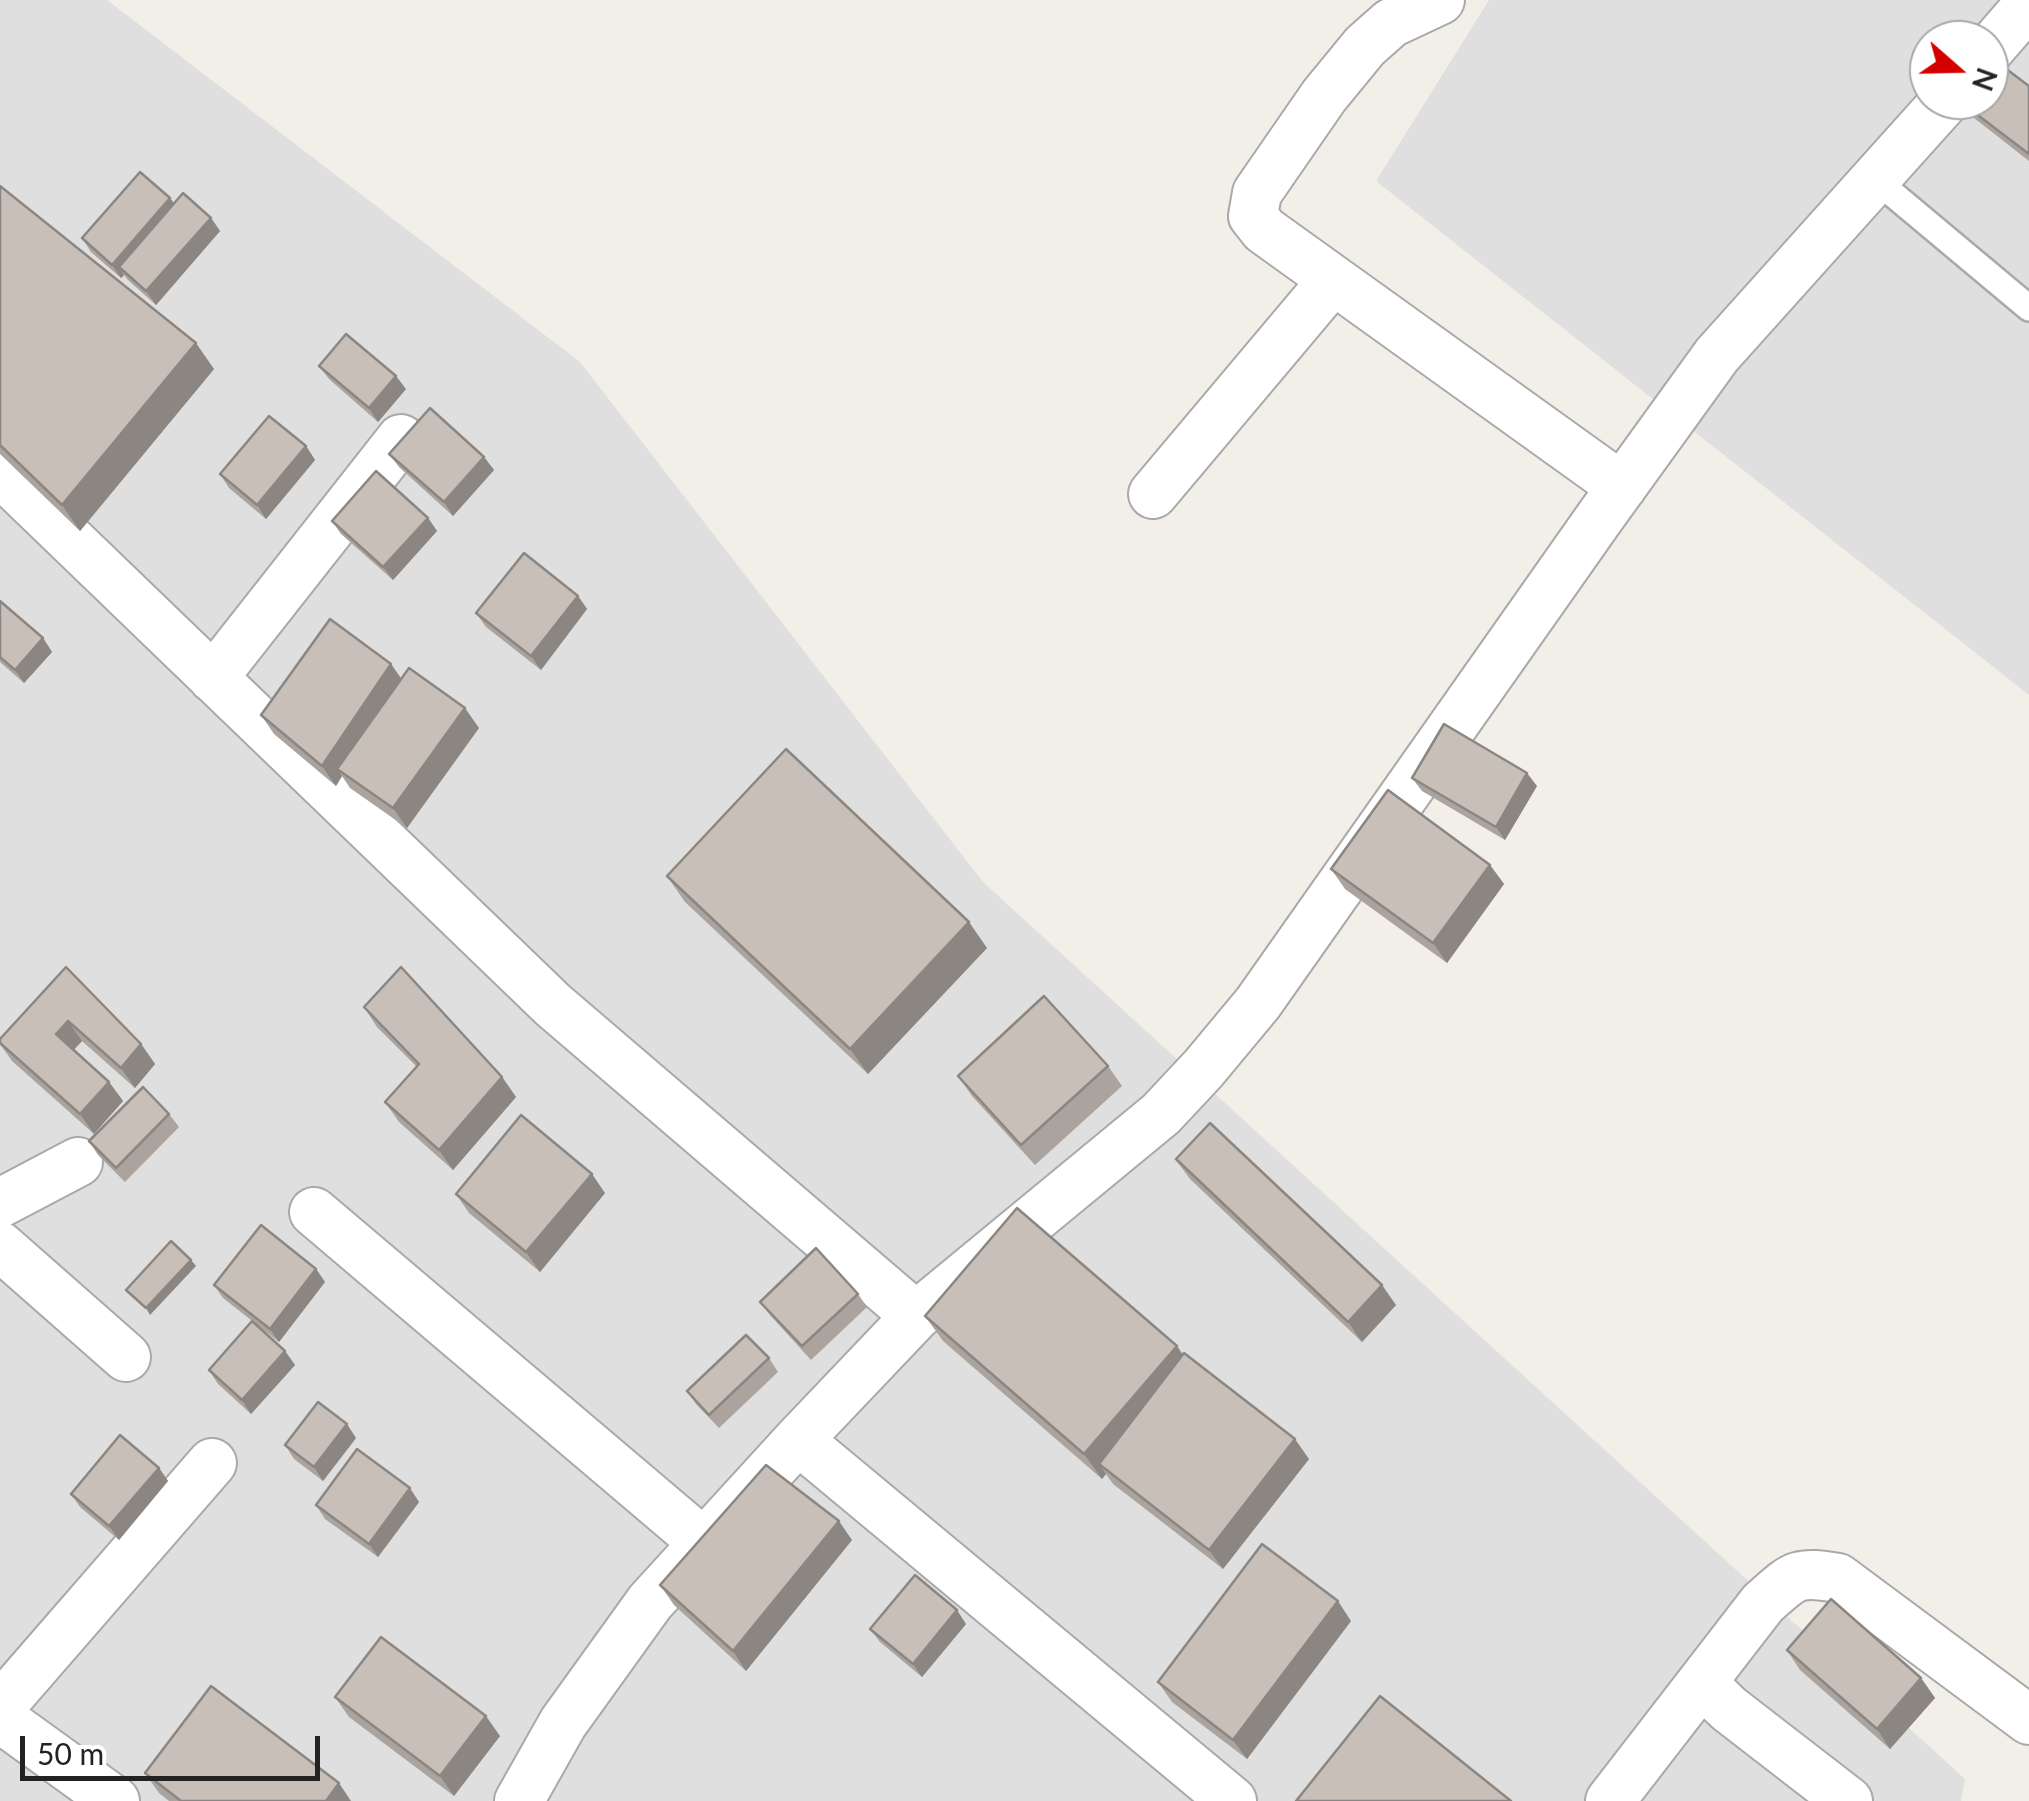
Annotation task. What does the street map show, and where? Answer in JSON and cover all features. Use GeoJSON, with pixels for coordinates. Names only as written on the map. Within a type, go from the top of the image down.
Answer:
{"type":"FeatureCollection","features":[{"type":"Feature","properties":{"kind":"street"},"geometry":{"type":"LineString","coordinates":[[1440,0],[1391,24],[1364,46],[1257,193],[1253,216],[1264,230],[1332,280],[1622,486]]}},
{"type":"Feature","properties":{"kind":"street"},"geometry":{"type":"LineString","coordinates":[[2009,27],[2029,4]]}},
{"type":"Feature","properties":{"kind":"street"},"geometry":{"type":"LineString","coordinates":[[518,1801],[562,1723],[650,1602],[798,1440],[916,1316],[1160,1114],[1204,1068],[1258,1003],[1717,355],[1928,120]]}},
{"type":"Feature","properties":{"kind":"street"},"geometry":{"type":"LineString","coordinates":[[1153,494],[1332,280]]}},
{"type":"Feature","properties":{"kind":"street"},"geometry":{"type":"LineString","coordinates":[[213,678],[401,440]]}},
{"type":"Feature","properties":{"kind":"street"},"geometry":{"type":"LineString","coordinates":[[0,472],[553,1006],[916,1316]]}},
{"type":"Feature","properties":{"kind":"street"},"geometry":{"type":"LineString","coordinates":[[0,1204],[78,1162]]}},
{"type":"Feature","properties":{"kind":"street"},"geometry":{"type":"LineString","coordinates":[[314,1212],[704,1543]]}},
{"type":"Feature","properties":{"kind":"street"},"geometry":{"type":"LineString","coordinates":[[0,1246],[126,1357]]}},
{"type":"Feature","properties":{"kind":"street"},"geometry":{"type":"LineString","coordinates":[[798,1440],[1232,1801]]}},
{"type":"Feature","properties":{"kind":"street"},"geometry":{"type":"LineString","coordinates":[[0,1708],[212,1463]]}},
{"type":"Feature","properties":{"kind":"street"},"geometry":{"type":"LineString","coordinates":[[1610,1801],[1762,1603],[1806,1572],[1838,1578],[2029,1720]]}},
{"type":"Feature","properties":{"kind":"street"},"geometry":{"type":"LineString","coordinates":[[1702,1684],[1848,1801]]}},
{"type":"Feature","properties":{"kind":"street"},"geometry":{"type":"LineString","coordinates":[[0,1718],[116,1801]]}},
{"type":"Feature","properties":{"kind":"lane"},"geometry":{"type":"LineString","coordinates":[[1876,180],[2029,308]]}},
{"type":"Feature","properties":{"kind":"shaded area"},"geometry":{"type":"Polygon","coordinates":[[[0,0],[107,0],[580,362],[983,882],[1965,1779],[1961,1801],[0,1801],[0,0]]]}},
{"type":"Feature","properties":{"kind":"shaded area"},"geometry":{"type":"Polygon","coordinates":[[[1489,0],[2029,0],[2029,695],[1376,181],[1489,0]]]}},
{"type":"Feature","properties":{"kind":"building"},"geometry":{"type":"Polygon","coordinates":[[[2009,71],[2029,86],[2029,154],[1984,120],[2009,120],[2009,71]]]}},
{"type":"Feature","properties":{"kind":"building"},"geometry":{"type":"Polygon","coordinates":[[[140,172],[170,198],[112,265],[82,238],[140,172]]]}},
{"type":"Feature","properties":{"kind":"building"},"geometry":{"type":"Polygon","coordinates":[[[0,186],[196,343],[62,505],[0,445],[0,186]]]}},
{"type":"Feature","properties":{"kind":"building"},"geometry":{"type":"Polygon","coordinates":[[[183,193],[211,218],[146,291],[119,267],[183,193]]]}},
{"type":"Feature","properties":{"kind":"building"},"geometry":{"type":"Polygon","coordinates":[[[346,334],[396,376],[369,408],[319,366],[346,334]]]}},
{"type":"Feature","properties":{"kind":"building"},"geometry":{"type":"Polygon","coordinates":[[[430,408],[484,457],[444,502],[389,454],[430,408]]]}},
{"type":"Feature","properties":{"kind":"building"},"geometry":{"type":"Polygon","coordinates":[[[269,416],[306,446],[257,505],[220,474],[269,416]]]}},
{"type":"Feature","properties":{"kind":"building"},"geometry":{"type":"Polygon","coordinates":[[[376,471],[428,518],[383,567],[332,521],[376,471]]]}},
{"type":"Feature","properties":{"kind":"building"},"geometry":{"type":"Polygon","coordinates":[[[524,553],[578,596],[531,656],[476,613],[524,553]]]}},
{"type":"Feature","properties":{"kind":"building"},"geometry":{"type":"Polygon","coordinates":[[[0,601],[43,638],[15,670],[0,657],[0,601]]]}},
{"type":"Feature","properties":{"kind":"building"},"geometry":{"type":"Polygon","coordinates":[[[330,619],[391,664],[322,766],[261,715],[330,619]]]}},
{"type":"Feature","properties":{"kind":"building"},"geometry":{"type":"Polygon","coordinates":[[[409,668],[465,708],[393,808],[337,769],[409,668]]]}},
{"type":"Feature","properties":{"kind":"building"},"geometry":{"type":"Polygon","coordinates":[[[1444,724],[1527,773],[1496,827],[1412,778],[1444,724]]]}},
{"type":"Feature","properties":{"kind":"building"},"geometry":{"type":"Polygon","coordinates":[[[786,749],[969,922],[850,1049],[667,876],[786,749]]]}},
{"type":"Feature","properties":{"kind":"building"},"geometry":{"type":"Polygon","coordinates":[[[1388,790],[1490,865],[1433,943],[1331,869],[1388,790]]]}},
{"type":"Feature","properties":{"kind":"building"},"geometry":{"type":"Polygon","coordinates":[[[66,967],[141,1044],[121,1068],[68,1021],[56,1034],[109,1082],[80,1114],[0,1043],[66,967]]]}},
{"type":"Feature","properties":{"kind":"building"},"geometry":{"type":"Polygon","coordinates":[[[401,967],[502,1077],[439,1150],[385,1102],[419,1064],[364,1007],[401,967]]]}},
{"type":"Feature","properties":{"kind":"building"},"geometry":{"type":"Polygon","coordinates":[[[1044,996],[1108,1066],[1021,1145],[958,1076],[1044,996]]]}},
{"type":"Feature","properties":{"kind":"building"},"geometry":{"type":"Polygon","coordinates":[[[143,1087],[169,1114],[116,1168],[89,1141],[143,1087]]]}},
{"type":"Feature","properties":{"kind":"building"},"geometry":{"type":"Polygon","coordinates":[[[521,1115],[592,1174],[526,1252],[456,1194],[521,1115]]]}},
{"type":"Feature","properties":{"kind":"building"},"geometry":{"type":"Polygon","coordinates":[[[1210,1123],[1382,1285],[1348,1322],[1176,1159],[1210,1123]]]}},
{"type":"Feature","properties":{"kind":"building"},"geometry":{"type":"Polygon","coordinates":[[[1017,1208],[1177,1346],[1084,1454],[925,1316],[1017,1208]]]}},
{"type":"Feature","properties":{"kind":"building"},"geometry":{"type":"Polygon","coordinates":[[[261,1225],[316,1269],[270,1329],[214,1285],[261,1225]]]}},
{"type":"Feature","properties":{"kind":"building"},"geometry":{"type":"Polygon","coordinates":[[[171,1241],[191,1260],[146,1308],[126,1290],[171,1241]]]}},
{"type":"Feature","properties":{"kind":"building"},"geometry":{"type":"Polygon","coordinates":[[[816,1248],[858,1294],[802,1346],[760,1302],[816,1248]]]}},
{"type":"Feature","properties":{"kind":"building"},"geometry":{"type":"Polygon","coordinates":[[[252,1321],[285,1351],[242,1400],[209,1370],[252,1321]]]}},
{"type":"Feature","properties":{"kind":"building"},"geometry":{"type":"Polygon","coordinates":[[[746,1335],[769,1358],[709,1415],[687,1391],[746,1335]]]}},
{"type":"Feature","properties":{"kind":"building"},"geometry":{"type":"Polygon","coordinates":[[[1184,1353],[1295,1439],[1209,1550],[1099,1464],[1184,1353]]]}},
{"type":"Feature","properties":{"kind":"building"},"geometry":{"type":"Polygon","coordinates":[[[318,1402],[347,1424],[314,1467],[285,1445],[318,1402]]]}},
{"type":"Feature","properties":{"kind":"building"},"geometry":{"type":"Polygon","coordinates":[[[120,1435],[159,1468],[109,1526],[71,1494],[120,1435]]]}},
{"type":"Feature","properties":{"kind":"building"},"geometry":{"type":"Polygon","coordinates":[[[357,1449],[410,1488],[369,1544],[316,1505],[357,1449]]]}},
{"type":"Feature","properties":{"kind":"building"},"geometry":{"type":"Polygon","coordinates":[[[766,1465],[839,1521],[733,1651],[660,1585],[766,1465]]]}},
{"type":"Feature","properties":{"kind":"building"},"geometry":{"type":"Polygon","coordinates":[[[1262,1544],[1338,1601],[1233,1740],[1158,1682],[1262,1544]]]}},
{"type":"Feature","properties":{"kind":"building"},"geometry":{"type":"Polygon","coordinates":[[[915,1575],[957,1610],[913,1664],[870,1629],[915,1575]]]}},
{"type":"Feature","properties":{"kind":"building"},"geometry":{"type":"Polygon","coordinates":[[[1831,1599],[1921,1678],[1877,1729],[1787,1650],[1831,1599]]]}},
{"type":"Feature","properties":{"kind":"building"},"geometry":{"type":"Polygon","coordinates":[[[381,1637],[486,1716],[440,1776],[335,1697],[381,1637]]]}},
{"type":"Feature","properties":{"kind":"building"},"geometry":{"type":"Polygon","coordinates":[[[211,1686],[339,1783],[326,1801],[181,1801],[145,1773],[211,1686]]]}},
{"type":"Feature","properties":{"kind":"building"},"geometry":{"type":"Polygon","coordinates":[[[1380,1696],[1511,1801],[1296,1801],[1380,1696]]]}}]}
